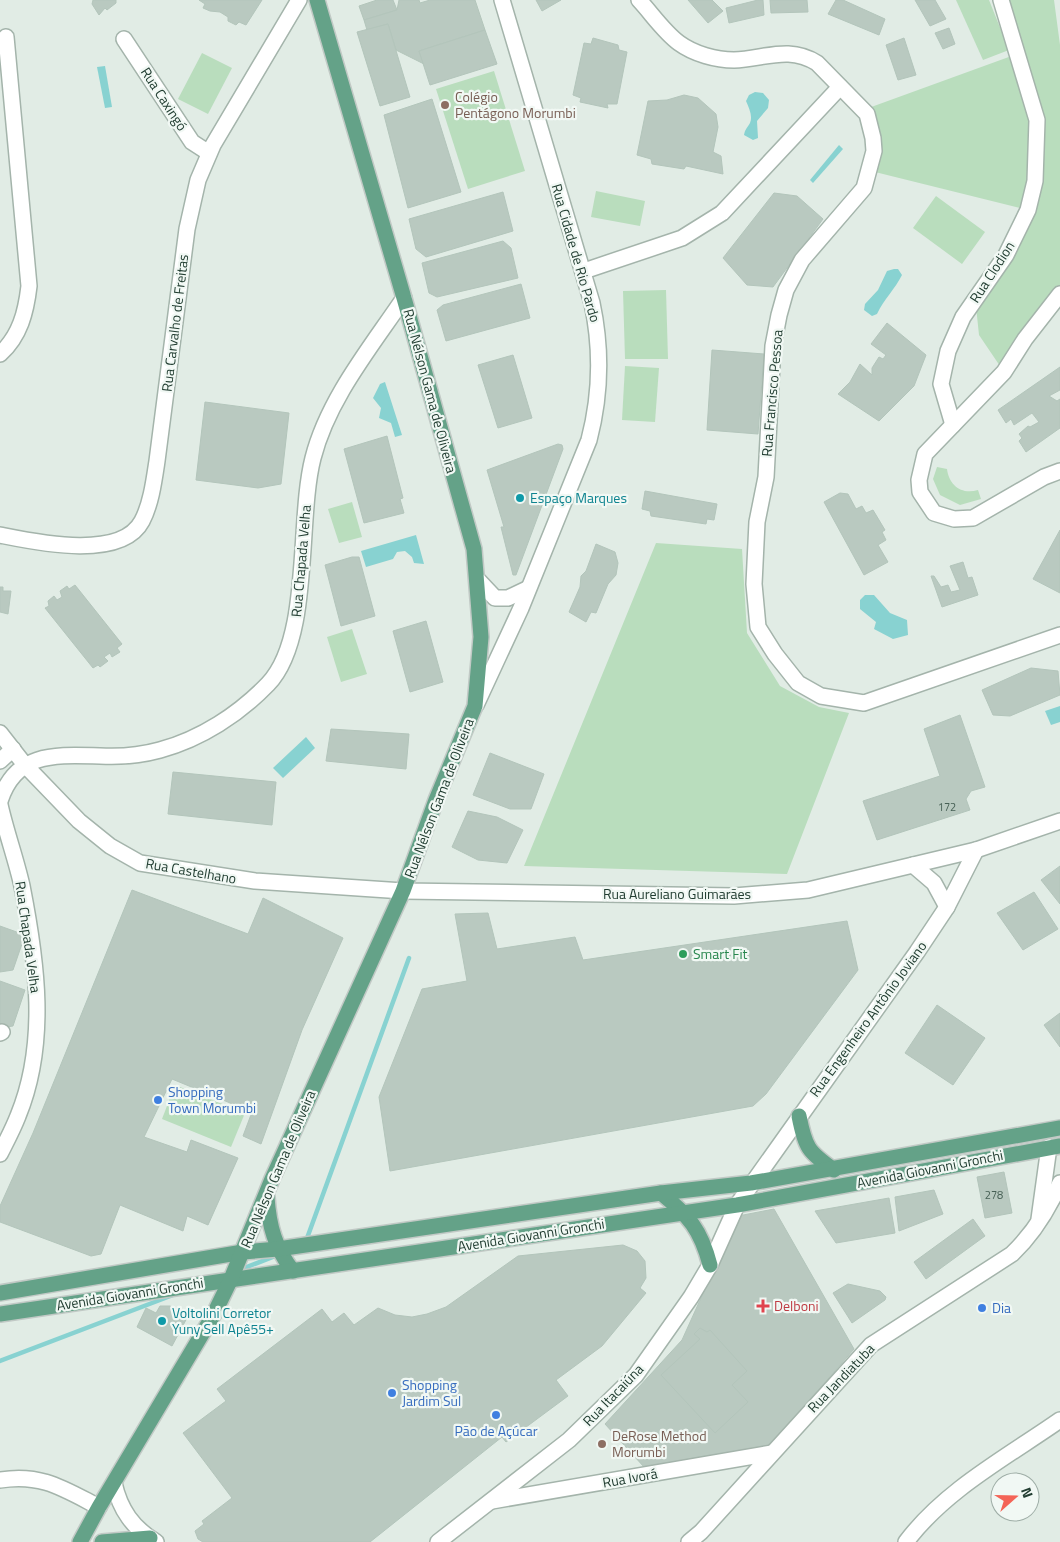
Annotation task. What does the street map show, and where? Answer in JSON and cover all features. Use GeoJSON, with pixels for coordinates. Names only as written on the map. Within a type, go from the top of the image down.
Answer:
{"type":"FeatureCollection","features":[{"type":"Feature","properties":{"kind":"main road","name":"Rua Nélson Gama de Oliveira"},"geometry":{"type":"LineString","coordinates":[[80,1542],[214,1314],[231,1279],[266,1192],[404,890],[436,800],[475,706],[481,637],[478,580],[474,549],[404,298],[317,0]]}},
{"type":"Feature","properties":{"kind":"main road"},"geometry":{"type":"LineString","coordinates":[[799,1116],[804,1139],[813,1155],[834,1170]]}},
{"type":"Feature","properties":{"kind":"main road"},"geometry":{"type":"LineString","coordinates":[[1055,1146],[1060,1129]]}},
{"type":"Feature","properties":{"kind":"main road","name":"Avenida Giovanni Gronchi"},"geometry":{"type":"LineString","coordinates":[[0,1293],[243,1252],[278,1249],[661,1193],[751,1183],[1060,1129]]}},
{"type":"Feature","properties":{"kind":"main road","name":"Avenida Giovanni Gronchi"},"geometry":{"type":"LineString","coordinates":[[0,1314],[737,1205],[1055,1146]]}},
{"type":"Feature","properties":{"kind":"main road"},"geometry":{"type":"LineString","coordinates":[[266,1192],[268,1221],[278,1249],[293,1271]]}},
{"type":"Feature","properties":{"kind":"main road"},"geometry":{"type":"LineString","coordinates":[[661,1193],[684,1212],[694,1224],[705,1245],[710,1265]]}},
{"type":"Feature","properties":{"kind":"main road"},"geometry":{"type":"LineString","coordinates":[[102,1542],[153,1540]]}},
{"type":"Feature","properties":{"kind":"street","name":"Rua Carvalho de Freitas"},"geometry":{"type":"LineString","coordinates":[[0,535],[42,544],[94,545],[113,542],[132,533],[142,522],[151,495],[157,461],[187,229],[198,180],[209,154],[299,0]]}},
{"type":"Feature","properties":{"kind":"street","name":"Rua Cidade de Rio Pardo"},"geometry":{"type":"LineString","coordinates":[[475,706],[521,608],[527,589],[560,516],[589,440],[596,417],[600,376],[598,334],[584,271],[502,0]]}},
{"type":"Feature","properties":{"kind":"street","name":"Rua Francisco Pessoa"},"geometry":{"type":"LineString","coordinates":[[640,0],[678,42],[712,58],[735,60],[779,53],[808,57],[817,63],[867,114],[874,152],[864,188],[802,260],[786,290],[773,346],[766,477],[757,522],[754,584],[758,627],[775,654],[798,683],[821,696],[864,703],[1060,635]]}},
{"type":"Feature","properties":{"kind":"street","name":"Rua Clodion"},"geometry":{"type":"LineString","coordinates":[[953,425],[942,384],[948,352],[963,317],[1006,255],[1028,210],[1035,181],[1037,120],[1001,0]]}},
{"type":"Feature","properties":{"kind":"street"},"geometry":{"type":"LineString","coordinates":[[0,354],[16,337],[27,300],[29,286],[6,37]]}},
{"type":"Feature","properties":{"kind":"street","name":"Rua Caxingó"},"geometry":{"type":"LineString","coordinates":[[124,38],[192,142],[209,154]]}},
{"type":"Feature","properties":{"kind":"street"},"geometry":{"type":"LineString","coordinates":[[584,271],[682,238],[722,213],[840,87]]}},
{"type":"Feature","properties":{"kind":"street"},"geometry":{"type":"LineString","coordinates":[[1060,294],[1025,339],[1004,372],[925,454],[919,480],[920,492],[934,513],[954,519],[971,519],[1044,477],[1060,471]]}},
{"type":"Feature","properties":{"kind":"street","name":"Rua Chapada Velha"},"geometry":{"type":"LineString","coordinates":[[0,800],[4,788],[25,765],[52,756],[73,754],[101,756],[160,750],[214,728],[244,706],[270,682],[288,651],[296,624],[308,483],[321,433],[341,394],[404,298]]}},
{"type":"Feature","properties":{"kind":"street"},"geometry":{"type":"LineString","coordinates":[[478,580],[495,598],[508,598],[527,589]]}},
{"type":"Feature","properties":{"kind":"street","name":"Rua Castelhano"},"geometry":{"type":"LineString","coordinates":[[0,733],[25,765],[79,821],[110,846],[140,862],[255,881],[404,890]]}},
{"type":"Feature","properties":{"kind":"street"},"geometry":{"type":"LineString","coordinates":[[0,761],[13,749]]}},
{"type":"Feature","properties":{"kind":"street","name":"Rua Chapada Velha"},"geometry":{"type":"LineString","coordinates":[[0,805],[22,885],[36,973],[37,1004],[36,1043],[27,1086],[18,1116],[0,1154]]}},
{"type":"Feature","properties":{"kind":"street","name":"Rua Aureliano Guimarães"},"geometry":{"type":"LineString","coordinates":[[404,890],[734,896],[808,890],[976,850],[1060,821]]}},
{"type":"Feature","properties":{"kind":"street","name":"Rua Engenheiro Antônio Joviano"},"geometry":{"type":"LineString","coordinates":[[737,1205],[947,907],[976,850]]}},
{"type":"Feature","properties":{"kind":"street"},"geometry":{"type":"LineString","coordinates":[[913,865],[934,883],[947,907]]}},
{"type":"Feature","properties":{"kind":"street","name":"Rua Jandiatuba"},"geometry":{"type":"LineString","coordinates":[[1038,1222],[1055,1146]]}},
{"type":"Feature","properties":{"kind":"street","name":"Rua Jandiatuba"},"geometry":{"type":"LineString","coordinates":[[689,1542],[701,1532],[871,1345],[1012,1254],[1028,1238],[1052,1202],[1060,1183]]}},
{"type":"Feature","properties":{"kind":"street","name":"Rua Itacaiúna"},"geometry":{"type":"LineString","coordinates":[[438,1542],[569,1440],[636,1375],[691,1297],[710,1265],[737,1205]]}},
{"type":"Feature","properties":{"kind":"street"},"geometry":{"type":"LineString","coordinates":[[906,1542],[918,1526],[960,1490],[1060,1420]]}},
{"type":"Feature","properties":{"kind":"street","name":"Rua Ivorá"},"geometry":{"type":"LineString","coordinates":[[488,1502],[772,1453]]}},
{"type":"Feature","properties":{"kind":"street"},"geometry":{"type":"LineString","coordinates":[[0,1480],[33,1478],[48,1482],[99,1507]]}},
{"type":"Feature","properties":{"kind":"street"},"geometry":{"type":"LineString","coordinates":[[114,1483],[126,1515],[153,1540]]}},
{"type":"Feature","properties":{"kind":"green space"},"geometry":{"type":"Polygon","coordinates":[[[956,0],[989,0],[1009,50],[983,60],[956,0]]]}},
{"type":"Feature","properties":{"kind":"green space"},"geometry":{"type":"Polygon","coordinates":[[[1001,0],[1054,0],[1060,45],[1060,301],[1004,372],[979,335],[975,297],[1028,210],[875,172],[863,110],[1017,54],[1001,0]]]}},
{"type":"Feature","properties":{"kind":"green space"},"geometry":{"type":"Polygon","coordinates":[[[202,53],[232,68],[208,114],[178,99],[202,53]]]}},
{"type":"Feature","properties":{"kind":"green space"},"geometry":{"type":"Polygon","coordinates":[[[494,71],[525,171],[468,189],[436,89],[494,71]]]}},
{"type":"Feature","properties":{"kind":"green space"},"geometry":{"type":"Polygon","coordinates":[[[596,191],[645,201],[640,226],[591,217],[596,191]]]}},
{"type":"Feature","properties":{"kind":"green space"},"geometry":{"type":"Polygon","coordinates":[[[936,196],[985,232],[962,264],[913,228],[936,196]]]}},
{"type":"Feature","properties":{"kind":"green space"},"geometry":{"type":"Polygon","coordinates":[[[666,290],[668,359],[625,359],[623,291],[666,290]]]}},
{"type":"Feature","properties":{"kind":"green space"},"geometry":{"type":"Polygon","coordinates":[[[625,366],[659,368],[655,422],[622,420],[625,366]]]}},
{"type":"Feature","properties":{"kind":"green space"},"geometry":{"type":"Polygon","coordinates":[[[937,467],[947,469],[950,480],[961,490],[978,490],[981,499],[960,505],[940,495],[933,479],[937,467]]]}},
{"type":"Feature","properties":{"kind":"green space"},"geometry":{"type":"Polygon","coordinates":[[[352,502],[362,537],[339,543],[328,509],[352,502]]]}},
{"type":"Feature","properties":{"kind":"green space"},"geometry":{"type":"Polygon","coordinates":[[[656,543],[742,549],[747,633],[780,686],[819,707],[849,713],[787,874],[524,866],[656,543]]]}},
{"type":"Feature","properties":{"kind":"green space"},"geometry":{"type":"Polygon","coordinates":[[[352,629],[367,674],[341,682],[327,637],[352,629]]]}},
{"type":"Feature","properties":{"kind":"green space"},"geometry":{"type":"Polygon","coordinates":[[[175,1085],[245,1113],[231,1147],[162,1119],[175,1085]]]}},
{"type":"Feature","properties":{"kind":"water"},"geometry":{"type":"Polygon","coordinates":[[[105,66],[112,107],[105,108],[97,67],[105,66]]]}},
{"type":"Feature","properties":{"kind":"water"},"geometry":{"type":"Polygon","coordinates":[[[755,92],[763,93],[769,100],[768,108],[757,121],[758,138],[753,140],[744,135],[751,118],[746,101],[749,95],[755,92]]]}},
{"type":"Feature","properties":{"kind":"water"},"geometry":{"type":"Polygon","coordinates":[[[839,145],[843,149],[813,183],[810,180],[839,145]]]}},
{"type":"Feature","properties":{"kind":"water"},"geometry":{"type":"Polygon","coordinates":[[[898,269],[902,275],[877,314],[872,316],[864,310],[865,304],[878,290],[887,271],[898,269]]]}},
{"type":"Feature","properties":{"kind":"water"},"geometry":{"type":"Polygon","coordinates":[[[385,382],[402,435],[395,437],[391,423],[379,418],[381,408],[373,398],[380,384],[385,382]]]}},
{"type":"Feature","properties":{"kind":"water"},"geometry":{"type":"Polygon","coordinates":[[[416,535],[424,564],[414,563],[412,557],[405,551],[397,552],[393,559],[366,567],[361,551],[416,535]]]}},
{"type":"Feature","properties":{"kind":"water"},"geometry":{"type":"Polygon","coordinates":[[[865,595],[874,595],[890,613],[907,620],[908,635],[893,639],[874,629],[876,622],[860,609],[860,600],[865,595]]]}},
{"type":"Feature","properties":{"kind":"water"},"geometry":{"type":"Polygon","coordinates":[[[1060,706],[1060,722],[1051,725],[1045,711],[1060,706]]]}},
{"type":"Feature","properties":{"kind":"water"},"geometry":{"type":"Polygon","coordinates":[[[306,737],[315,748],[283,778],[273,768],[306,737]]]}},
{"type":"Feature","properties":{"kind":"building"},"geometry":{"type":"Polygon","coordinates":[[[93,0],[116,0],[116,3],[107,10],[105,8],[99,15],[92,4],[93,0]]]}},
{"type":"Feature","properties":{"kind":"building"},"geometry":{"type":"Polygon","coordinates":[[[199,0],[262,0],[246,25],[239,22],[236,25],[228,21],[228,17],[220,12],[203,8],[205,4],[199,0]]]}},
{"type":"Feature","properties":{"kind":"building"},"geometry":{"type":"Polygon","coordinates":[[[377,0],[393,0],[397,10],[364,20],[359,6],[377,0]]]}},
{"type":"Feature","properties":{"kind":"building"},"geometry":{"type":"Polygon","coordinates":[[[399,0],[419,0],[420,3],[430,0],[475,0],[485,30],[419,51],[424,64],[396,50],[388,24],[367,30],[364,20],[397,10],[399,0]]]}},
{"type":"Feature","properties":{"kind":"building"},"geometry":{"type":"Polygon","coordinates":[[[536,0],[561,0],[542,11],[536,0]]]}},
{"type":"Feature","properties":{"kind":"building"},"geometry":{"type":"Polygon","coordinates":[[[688,0],[712,0],[723,11],[708,23],[688,0]]]}},
{"type":"Feature","properties":{"kind":"building"},"geometry":{"type":"Polygon","coordinates":[[[763,0],[764,15],[729,23],[726,8],[763,0]]]}},
{"type":"Feature","properties":{"kind":"building"},"geometry":{"type":"Polygon","coordinates":[[[770,0],[807,0],[808,12],[771,13],[770,0]]]}},
{"type":"Feature","properties":{"kind":"building"},"geometry":{"type":"Polygon","coordinates":[[[836,0],[843,0],[885,19],[879,35],[828,14],[836,0]]]}},
{"type":"Feature","properties":{"kind":"building"},"geometry":{"type":"Polygon","coordinates":[[[915,0],[935,0],[946,19],[930,26],[915,0]]]}},
{"type":"Feature","properties":{"kind":"building"},"geometry":{"type":"Polygon","coordinates":[[[388,24],[410,97],[380,106],[357,32],[388,24]]]}},
{"type":"Feature","properties":{"kind":"building"},"geometry":{"type":"Polygon","coordinates":[[[949,28],[955,44],[943,49],[935,33],[949,28]]]}},
{"type":"Feature","properties":{"kind":"building"},"geometry":{"type":"Polygon","coordinates":[[[485,30],[497,64],[430,85],[419,51],[485,30]]]}},
{"type":"Feature","properties":{"kind":"building"},"geometry":{"type":"Polygon","coordinates":[[[593,38],[618,45],[619,50],[627,52],[617,104],[607,104],[608,108],[580,102],[581,98],[573,95],[584,43],[591,44],[593,38]]]}},
{"type":"Feature","properties":{"kind":"building"},"geometry":{"type":"Polygon","coordinates":[[[904,38],[916,75],[898,80],[886,45],[904,38]]]}},
{"type":"Feature","properties":{"kind":"building"},"geometry":{"type":"Polygon","coordinates":[[[684,95],[698,98],[716,114],[718,127],[713,152],[721,156],[723,174],[686,166],[684,169],[652,164],[651,159],[637,155],[648,101],[667,100],[684,95]]]}},
{"type":"Feature","properties":{"kind":"building"},"geometry":{"type":"Polygon","coordinates":[[[432,99],[461,192],[408,208],[384,115],[432,99]]]}},
{"type":"Feature","properties":{"kind":"building"},"geometry":{"type":"Polygon","coordinates":[[[503,192],[513,231],[426,257],[416,249],[409,219],[503,192]]]}},
{"type":"Feature","properties":{"kind":"building"},"geometry":{"type":"Polygon","coordinates":[[[774,193],[797,196],[823,219],[773,287],[747,285],[723,258],[774,193]]]}},
{"type":"Feature","properties":{"kind":"building"},"geometry":{"type":"Polygon","coordinates":[[[503,241],[511,248],[518,278],[437,297],[429,293],[422,263],[503,241]]]}},
{"type":"Feature","properties":{"kind":"building"},"geometry":{"type":"Polygon","coordinates":[[[521,284],[530,318],[446,341],[437,310],[443,305],[521,284]]]}},
{"type":"Feature","properties":{"kind":"building"},"geometry":{"type":"Polygon","coordinates":[[[887,323],[926,355],[914,386],[879,421],[838,394],[850,382],[860,364],[872,375],[872,368],[879,357],[883,359],[886,355],[871,344],[887,323]]]}},
{"type":"Feature","properties":{"kind":"building"},"geometry":{"type":"Polygon","coordinates":[[[712,350],[764,354],[758,434],[707,430],[712,350]]]}},
{"type":"Feature","properties":{"kind":"building"},"geometry":{"type":"Polygon","coordinates":[[[513,355],[532,418],[498,428],[478,365],[513,355]]]}},
{"type":"Feature","properties":{"kind":"building"},"geometry":{"type":"Polygon","coordinates":[[[1060,367],[1060,390],[1049,396],[1057,401],[1060,399],[1060,428],[1026,452],[1019,441],[1022,438],[1019,434],[1028,426],[1030,427],[1039,422],[1032,413],[1014,425],[1011,419],[1006,423],[998,410],[1060,367]]]}},
{"type":"Feature","properties":{"kind":"building"},"geometry":{"type":"Polygon","coordinates":[[[205,402],[289,413],[281,484],[258,488],[196,480],[205,402]]]}},
{"type":"Feature","properties":{"kind":"building"},"geometry":{"type":"Polygon","coordinates":[[[387,436],[403,498],[400,499],[404,513],[364,523],[344,449],[387,436]]]}},
{"type":"Feature","properties":{"kind":"building","name":"Espaço Marques"},"geometry":{"type":"Polygon","coordinates":[[[558,444],[562,445],[563,449],[516,575],[513,575],[501,527],[504,527],[487,470],[558,444]]]}},
{"type":"Feature","properties":{"kind":"building"},"geometry":{"type":"Polygon","coordinates":[[[645,491],[717,504],[714,520],[707,519],[706,524],[651,516],[650,511],[642,509],[645,491]]]}},
{"type":"Feature","properties":{"kind":"building"},"geometry":{"type":"Polygon","coordinates":[[[840,493],[848,494],[856,509],[862,506],[866,513],[873,510],[885,530],[882,532],[886,540],[878,545],[888,562],[864,575],[824,502],[840,493]]]}},
{"type":"Feature","properties":{"kind":"building"},"geometry":{"type":"Polygon","coordinates":[[[1060,530],[1060,593],[1033,579],[1060,530]]]}},
{"type":"Feature","properties":{"kind":"building"},"geometry":{"type":"Polygon","coordinates":[[[596,544],[615,552],[618,563],[616,575],[608,584],[596,613],[591,612],[586,622],[569,612],[580,587],[581,576],[586,571],[596,544]]]}},
{"type":"Feature","properties":{"kind":"building"},"geometry":{"type":"Polygon","coordinates":[[[352,557],[359,557],[375,616],[341,626],[325,565],[352,557]]]}},
{"type":"Feature","properties":{"kind":"building"},"geometry":{"type":"Polygon","coordinates":[[[963,562],[968,578],[972,577],[978,595],[942,607],[931,576],[934,576],[941,587],[948,585],[951,592],[960,590],[950,566],[963,562]]]}},
{"type":"Feature","properties":{"kind":"building"},"geometry":{"type":"Polygon","coordinates":[[[75,585],[122,644],[117,648],[120,652],[112,657],[110,653],[104,657],[108,661],[100,667],[98,665],[93,668],[45,608],[49,606],[48,601],[54,596],[57,600],[62,597],[60,591],[67,586],[69,589],[75,585]]]}},
{"type":"Feature","properties":{"kind":"building"},"geometry":{"type":"Polygon","coordinates":[[[0,587],[3,587],[3,591],[11,591],[8,614],[0,612],[0,587]]]}},
{"type":"Feature","properties":{"kind":"building"},"geometry":{"type":"Polygon","coordinates":[[[426,621],[443,682],[410,692],[393,631],[426,621]]]}},
{"type":"Feature","properties":{"kind":"building"},"geometry":{"type":"Polygon","coordinates":[[[1031,668],[1058,671],[1060,695],[1010,716],[993,715],[982,690],[1031,668]]]}},
{"type":"Feature","properties":{"kind":"building"},"geometry":{"type":"Polygon","coordinates":[[[960,715],[985,787],[971,791],[966,799],[970,810],[877,840],[863,801],[940,776],[924,729],[960,715]]]}},
{"type":"Feature","properties":{"kind":"building"},"geometry":{"type":"Polygon","coordinates":[[[331,729],[409,734],[406,769],[326,761],[331,729]]]}},
{"type":"Feature","properties":{"kind":"building"},"geometry":{"type":"Polygon","coordinates":[[[490,753],[544,774],[531,809],[510,809],[473,795],[490,753]]]}},
{"type":"Feature","properties":{"kind":"building"},"geometry":{"type":"Polygon","coordinates":[[[173,772],[276,782],[272,825],[168,814],[173,772]]]}},
{"type":"Feature","properties":{"kind":"building"},"geometry":{"type":"Polygon","coordinates":[[[468,811],[497,817],[523,830],[507,863],[478,860],[452,847],[468,811]]]}},
{"type":"Feature","properties":{"kind":"building"},"geometry":{"type":"Polygon","coordinates":[[[1060,866],[1060,904],[1041,880],[1060,866]]]}},
{"type":"Feature","properties":{"kind":"building"},"geometry":{"type":"Polygon","coordinates":[[[132,890],[248,934],[263,898],[343,938],[302,1030],[261,1144],[243,1136],[252,1112],[172,1079],[144,1137],[187,1152],[191,1140],[238,1158],[208,1225],[187,1216],[183,1231],[120,1205],[101,1254],[91,1256],[0,1222],[0,1206],[33,1133],[132,890]]]}},
{"type":"Feature","properties":{"kind":"building"},"geometry":{"type":"Polygon","coordinates":[[[1034,892],[1058,929],[1023,950],[997,913],[1034,892]]]}},
{"type":"Feature","properties":{"kind":"building"},"geometry":{"type":"Polygon","coordinates":[[[488,913],[497,949],[575,937],[583,960],[847,921],[858,970],[766,1094],[753,1106],[390,1171],[379,1097],[422,989],[467,981],[455,914],[488,913]]]}},
{"type":"Feature","properties":{"kind":"building"},"geometry":{"type":"Polygon","coordinates":[[[0,926],[25,935],[13,970],[0,972],[0,926]]]}},
{"type":"Feature","properties":{"kind":"building"},"geometry":{"type":"Polygon","coordinates":[[[0,981],[25,990],[13,1026],[0,1028],[0,981]]]}},
{"type":"Feature","properties":{"kind":"building"},"geometry":{"type":"Polygon","coordinates":[[[937,1005],[985,1038],[953,1085],[905,1053],[937,1005]]]}},
{"type":"Feature","properties":{"kind":"building"},"geometry":{"type":"Polygon","coordinates":[[[1060,1013],[1060,1047],[1044,1025],[1060,1013]]]}},
{"type":"Feature","properties":{"kind":"building"},"geometry":{"type":"Polygon","coordinates":[[[1004,1172],[1012,1213],[985,1218],[977,1177],[1004,1172]]]}},
{"type":"Feature","properties":{"kind":"building"},"geometry":{"type":"Polygon","coordinates":[[[934,1190],[943,1214],[899,1231],[895,1197],[934,1190]]]}},
{"type":"Feature","properties":{"kind":"building"},"geometry":{"type":"Polygon","coordinates":[[[889,1198],[895,1233],[836,1243],[815,1211],[889,1198]]]}},
{"type":"Feature","properties":{"kind":"building","name":"Delboni"},"geometry":{"type":"Polygon","coordinates":[[[774,1209],[854,1349],[769,1447],[644,1467],[605,1424],[682,1340],[738,1216],[774,1209]]]}},
{"type":"Feature","properties":{"kind":"building"},"geometry":{"type":"Polygon","coordinates":[[[973,1219],[985,1236],[926,1279],[914,1262],[973,1219]]]}},
{"type":"Feature","properties":{"kind":"building","name":"Shopping Jardim Sul"},"geometry":{"type":"Polygon","coordinates":[[[623,1245],[637,1251],[645,1261],[646,1278],[640,1288],[646,1293],[602,1346],[556,1380],[568,1396],[506,1442],[502,1437],[370,1542],[203,1542],[198,1539],[195,1531],[204,1524],[202,1521],[232,1498],[183,1433],[226,1401],[217,1389],[322,1309],[332,1322],[344,1313],[354,1325],[378,1308],[395,1315],[412,1317],[427,1314],[446,1307],[518,1256],[623,1245]]]}},
{"type":"Feature","properties":{"kind":"building"},"geometry":{"type":"Polygon","coordinates":[[[848,1284],[880,1291],[886,1297],[885,1300],[852,1323],[833,1293],[848,1284]]]}},
{"type":"Feature","properties":{"kind":"building","name":"Voltolini Corretor Yuny Sell Apê55+"},"geometry":{"type":"Polygon","coordinates":[[[160,1306],[170,1306],[188,1316],[172,1346],[137,1327],[146,1308],[156,1313],[160,1306]]]}},
{"type":"Feature","properties":{"kind":"building"},"geometry":{"type":"Polygon","coordinates":[[[700,1328],[707,1332],[710,1330],[747,1371],[732,1385],[748,1402],[715,1433],[661,1375],[700,1339],[694,1334],[700,1328]]]}},
{"type":"Feature","properties":{"kind":"waterway"},"geometry":{"type":"LineString","coordinates":[[306,1241],[409,958]]}},
{"type":"Feature","properties":{"kind":"waterway"},"geometry":{"type":"LineString","coordinates":[[239,1270],[278,1255]]}},
{"type":"Feature","properties":{"kind":"waterway"},"geometry":{"type":"LineString","coordinates":[[0,1361],[173,1295]]}},
{"type":"Feature","properties":{"kind":"place","name":"Colégio Pentágono Morumbi"},"geometry":{"type":"Point","coordinates":[445,105]}},
{"type":"Feature","properties":{"kind":"place","name":"Espaço Marques"},"geometry":{"type":"Point","coordinates":[520,498]}},
{"type":"Feature","properties":{"kind":"place","name":"Smart Fit"},"geometry":{"type":"Point","coordinates":[683,954]}},
{"type":"Feature","properties":{"kind":"place","name":"Shopping Town Morumbi"},"geometry":{"type":"Point","coordinates":[158,1100]}},
{"type":"Feature","properties":{"kind":"place","name":"Delboni"},"geometry":{"type":"Point","coordinates":[763,1306]}},
{"type":"Feature","properties":{"kind":"place","name":"Dia"},"geometry":{"type":"Point","coordinates":[982,1308]}},
{"type":"Feature","properties":{"kind":"place","name":"Voltolini Corretor Yuny Sell Apê55+"},"geometry":{"type":"Point","coordinates":[162,1321]}},
{"type":"Feature","properties":{"kind":"place","name":"Shopping Jardim Sul"},"geometry":{"type":"Point","coordinates":[392,1393]}},
{"type":"Feature","properties":{"kind":"place","name":"Pão de Açúcar"},"geometry":{"type":"Point","coordinates":[496,1415]}},
{"type":"Feature","properties":{"kind":"place","name":"DeRose Method Morumbi"},"geometry":{"type":"Point","coordinates":[602,1444]}}]}
